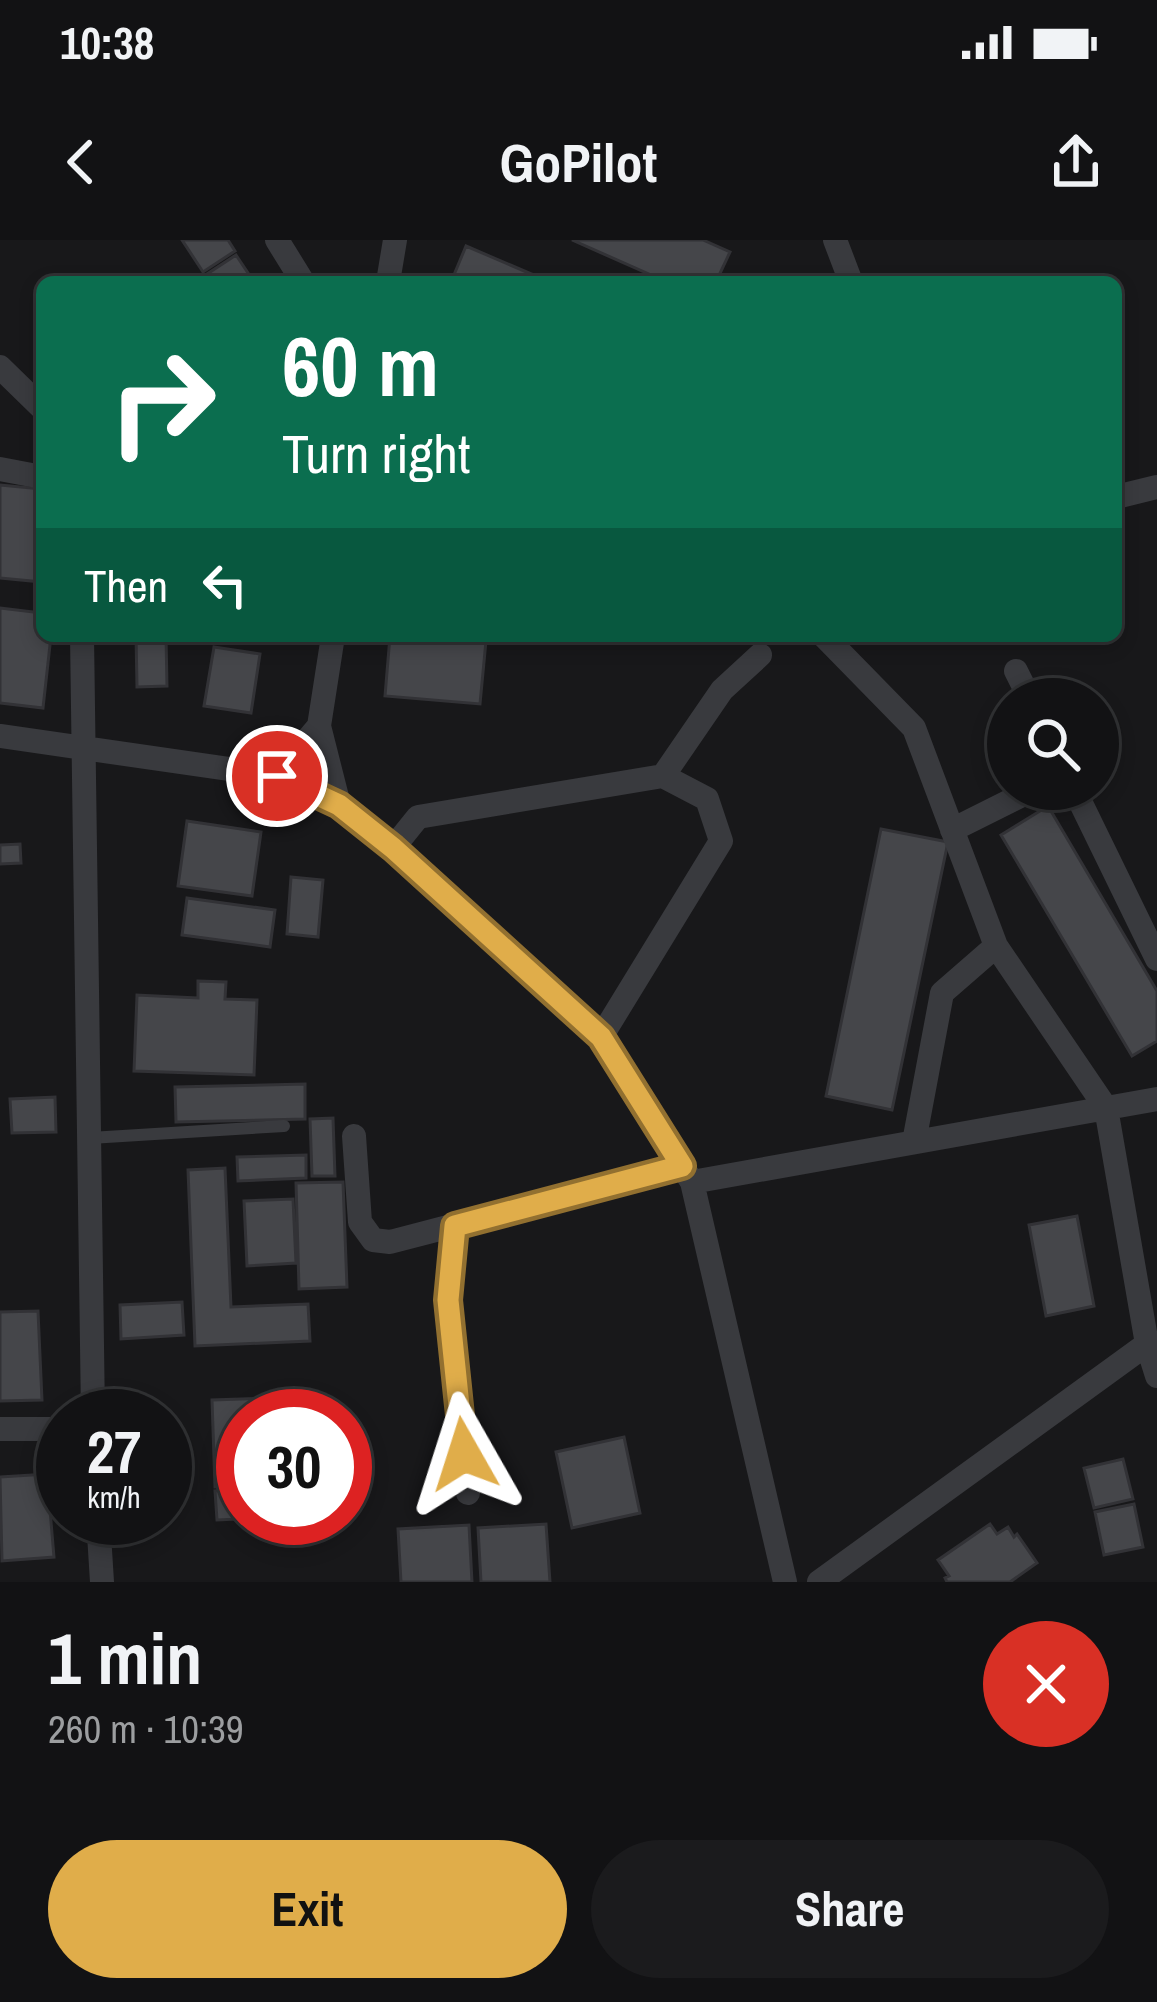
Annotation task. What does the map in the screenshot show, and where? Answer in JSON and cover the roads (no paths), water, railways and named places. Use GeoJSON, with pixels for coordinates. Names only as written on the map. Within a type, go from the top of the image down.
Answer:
{"type":"FeatureCollection","features":[{"type":"Feature","properties":{"kind":"street"},"geometry":{"type":"LineString","coordinates":[[278,240],[299,276]]}},
{"type":"Feature","properties":{"kind":"street"},"geometry":{"type":"LineString","coordinates":[[389,276],[395,240]]}},
{"type":"Feature","properties":{"kind":"street"},"geometry":{"type":"LineString","coordinates":[[835,240],[849,276]]}},
{"type":"Feature","properties":{"kind":"street"},"geometry":{"type":"LineString","coordinates":[[0,367],[36,403]]}},
{"type":"Feature","properties":{"kind":"street"},"geometry":{"type":"LineString","coordinates":[[0,469],[36,476]]}},
{"type":"Feature","properties":{"kind":"street"},"geometry":{"type":"LineString","coordinates":[[1122,496],[1157,487]]}},
{"type":"Feature","properties":{"kind":"street"},"geometry":{"type":"LineString","coordinates":[[82,642],[93,1389]]}},
{"type":"Feature","properties":{"kind":"street"},"geometry":{"type":"LineString","coordinates":[[332,642],[319,726],[339,805]]}},
{"type":"Feature","properties":{"kind":"street"},"geometry":{"type":"LineString","coordinates":[[819,1582],[1154,1362],[1106,1108],[996,946],[914,728],[830,642]]}},
{"type":"Feature","properties":{"kind":"street"},"geometry":{"type":"LineString","coordinates":[[663,776],[722,690],[760,655]]}},
{"type":"Feature","properties":{"kind":"street"},"geometry":{"type":"LineString","coordinates":[[1016,671],[1020,678]]}},
{"type":"Feature","properties":{"kind":"street"},"geometry":{"type":"LineString","coordinates":[[277,776],[319,726]]}},
{"type":"Feature","properties":{"kind":"street"},"geometry":{"type":"LineString","coordinates":[[0,736],[277,776],[339,805],[393,848],[601,1037],[687,1174],[785,1582]]}},
{"type":"Feature","properties":{"kind":"street"},"geometry":{"type":"LineString","coordinates":[[393,848],[418,817],[663,776],[706,799],[721,841],[601,1037]]}},
{"type":"Feature","properties":{"kind":"street"},"geometry":{"type":"LineString","coordinates":[[952,830],[992,810]]}},
{"type":"Feature","properties":{"kind":"street"},"geometry":{"type":"LineString","coordinates":[[1084,810],[1157,958]]}},
{"type":"Feature","properties":{"kind":"street"},"geometry":{"type":"LineString","coordinates":[[914,1142],[942,993],[996,946]]}},
{"type":"Feature","properties":{"kind":"street"},"geometry":{"type":"LineString","coordinates":[[354,1136],[360,1222],[373,1240],[390,1242],[687,1174],[914,1142],[1157,1099]]}},
{"type":"Feature","properties":{"kind":"street"},"geometry":{"type":"LineString","coordinates":[[455,1226],[448,1300],[468,1493]]}},
{"type":"Feature","properties":{"kind":"street"},"geometry":{"type":"LineString","coordinates":[[0,1429],[36,1429]]}},
{"type":"Feature","properties":{"kind":"street"},"geometry":{"type":"LineString","coordinates":[[100,1545],[102,1582]]}},
{"type":"Feature","properties":{"kind":"lane"},"geometry":{"type":"LineString","coordinates":[[89,1138],[284,1126]]}}]}
